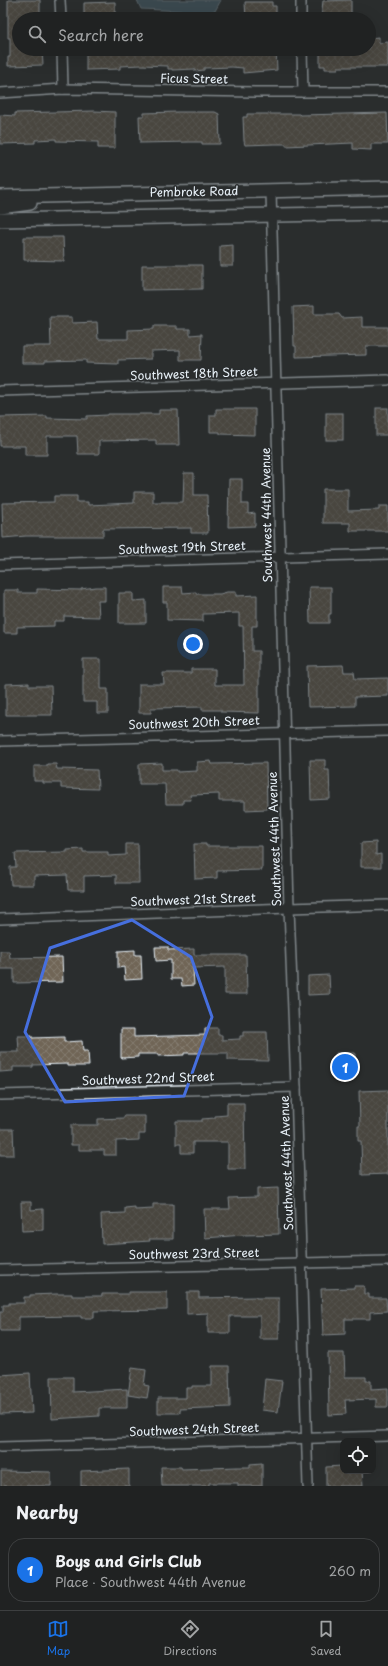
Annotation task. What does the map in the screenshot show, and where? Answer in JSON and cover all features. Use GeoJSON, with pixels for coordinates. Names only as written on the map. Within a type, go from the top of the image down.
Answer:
{"type":"FeatureCollection","features":[{"type":"Feature","properties":{"kind":"main road","name":"Pembroke Road"},"geometry":{"type":"LineString","coordinates":[[0,197],[388,188]]}},
{"type":"Feature","properties":{"kind":"main road"},"geometry":{"type":"LineString","coordinates":[[0,207],[81,195]]}},
{"type":"Feature","properties":{"kind":"main road","name":"Pembroke Road"},"geometry":{"type":"LineString","coordinates":[[0,220],[388,213]]}},
{"type":"Feature","properties":{"kind":"street"},"geometry":{"type":"LineString","coordinates":[[60,0],[61,12]]}},
{"type":"Feature","properties":{"kind":"street"},"geometry":{"type":"LineString","coordinates":[[301,0],[301,12]]}},
{"type":"Feature","properties":{"kind":"street"},"geometry":{"type":"LineString","coordinates":[[62,56],[63,89]]}},
{"type":"Feature","properties":{"kind":"street"},"geometry":{"type":"LineString","coordinates":[[302,56],[303,92]]}},
{"type":"Feature","properties":{"kind":"street","name":"Ficus Street"},"geometry":{"type":"LineString","coordinates":[[0,93],[63,89],[388,92]]}},
{"type":"Feature","properties":{"kind":"street","name":"Southwest 44th Avenue"},"geometry":{"type":"LineString","coordinates":[[271,191],[284,733],[308,1486]]}},
{"type":"Feature","properties":{"kind":"street","name":"Southwest 18th Street"},"geometry":{"type":"LineString","coordinates":[[0,391],[388,380]]}},
{"type":"Feature","properties":{"kind":"street","name":"Southwest 19th Street"},"geometry":{"type":"LineString","coordinates":[[0,565],[388,554]]}},
{"type":"Feature","properties":{"kind":"street","name":"Southwest 20th Street"},"geometry":{"type":"LineString","coordinates":[[0,741],[388,731]]}},
{"type":"Feature","properties":{"kind":"street","name":"Southwest 21st Street"},"geometry":{"type":"LineString","coordinates":[[0,919],[289,908],[388,906]]}},
{"type":"Feature","properties":{"kind":"street","name":"Southwest 22nd Street"},"geometry":{"type":"LineString","coordinates":[[0,1095],[296,1088]]}},
{"type":"Feature","properties":{"kind":"street","name":"Southwest 23rd Street"},"geometry":{"type":"LineString","coordinates":[[0,1270],[388,1261]]}},
{"type":"Feature","properties":{"kind":"street","name":"Southwest 24th Street"},"geometry":{"type":"LineString","coordinates":[[0,1447],[388,1436]]}},
{"type":"Feature","properties":{"kind":"highlighted area"},"geometry":{"type":"Polygon","coordinates":[[[132,920],[191,957],[212,1017],[184,1096],[65,1102],[25,1032],[50,948],[132,920]]]}},
{"type":"Feature","properties":{"kind":"water"},"geometry":{"type":"Polygon","coordinates":[[[137,0],[221,0],[215,11],[207,12],[141,9],[137,0]]]}},
{"type":"Feature","properties":{"kind":"building"},"geometry":{"type":"Polygon","coordinates":[[[8,0],[40,0],[40,12],[12,12],[12,56],[42,56],[43,65],[8,66],[8,57],[10,57],[10,38],[8,38],[8,0]]]}},
{"type":"Feature","properties":{"kind":"building"},"geometry":{"type":"Polygon","coordinates":[[[351,0],[351,12],[322,12],[323,1],[351,0]]]}},
{"type":"Feature","properties":{"kind":"building"},"geometry":{"type":"Polygon","coordinates":[[[115,2],[115,12],[84,12],[84,3],[115,2]]]}},
{"type":"Feature","properties":{"kind":"building"},"geometry":{"type":"Polygon","coordinates":[[[245,2],[272,2],[272,6],[276,6],[276,12],[246,12],[245,2]]]}},
{"type":"Feature","properties":{"kind":"building"},"geometry":{"type":"Polygon","coordinates":[[[376,37],[379,37],[379,43],[388,42],[388,67],[338,67],[338,69],[325,69],[325,66],[320,66],[320,56],[376,56],[376,37]]]}},
{"type":"Feature","properties":{"kind":"building"},"geometry":{"type":"Polygon","coordinates":[[[86,56],[276,56],[277,70],[243,73],[243,68],[232,67],[204,68],[204,70],[195,71],[195,69],[172,70],[168,69],[168,66],[141,65],[120,66],[120,69],[86,70],[86,56]]]}},
{"type":"Feature","properties":{"kind":"building"},"geometry":{"type":"Polygon","coordinates":[[[94,111],[115,112],[115,148],[98,148],[98,142],[56,141],[56,139],[35,140],[35,143],[0,144],[0,115],[15,116],[15,113],[94,111]]]}},
{"type":"Feature","properties":{"kind":"building"},"geometry":{"type":"Polygon","coordinates":[[[215,112],[219,114],[220,144],[202,144],[202,142],[140,143],[139,116],[144,116],[144,113],[215,112]]]}},
{"type":"Feature","properties":{"kind":"building"},"geometry":{"type":"Polygon","coordinates":[[[387,113],[388,144],[371,144],[371,150],[353,149],[353,143],[286,146],[286,144],[245,145],[244,141],[243,117],[247,117],[247,114],[300,115],[387,113]]]}},
{"type":"Feature","properties":{"kind":"building"},"geometry":{"type":"Polygon","coordinates":[[[24,237],[63,237],[64,261],[24,260],[24,237]]]}},
{"type":"Feature","properties":{"kind":"building"},"geometry":{"type":"Polygon","coordinates":[[[233,245],[233,266],[220,266],[220,246],[233,245]]]}},
{"type":"Feature","properties":{"kind":"building"},"geometry":{"type":"Polygon","coordinates":[[[142,265],[202,265],[202,289],[142,290],[142,265]]]}},
{"type":"Feature","properties":{"kind":"building"},"geometry":{"type":"Polygon","coordinates":[[[314,306],[314,314],[339,314],[342,318],[362,317],[362,327],[388,327],[388,346],[366,346],[366,355],[296,357],[296,346],[294,346],[293,307],[314,306]]]}},
{"type":"Feature","properties":{"kind":"building"},"geometry":{"type":"Polygon","coordinates":[[[50,317],[72,317],[72,323],[97,322],[98,339],[128,339],[128,330],[154,329],[154,326],[177,326],[177,329],[190,329],[190,335],[202,334],[201,360],[180,360],[180,350],[151,351],[151,359],[118,360],[118,364],[86,363],[86,360],[22,363],[22,346],[51,346],[50,317]]]}},
{"type":"Feature","properties":{"kind":"building"},"geometry":{"type":"Polygon","coordinates":[[[376,408],[388,408],[388,435],[376,435],[376,408]]]}},
{"type":"Feature","properties":{"kind":"building"},"geometry":{"type":"Polygon","coordinates":[[[216,409],[255,409],[255,435],[220,434],[220,432],[210,432],[210,415],[216,415],[216,409]]]}},
{"type":"Feature","properties":{"kind":"building"},"geometry":{"type":"Polygon","coordinates":[[[159,410],[178,410],[179,445],[156,445],[156,440],[99,441],[99,454],[78,454],[77,436],[47,436],[47,455],[25,455],[25,446],[0,446],[0,417],[47,416],[47,418],[87,419],[87,416],[108,414],[159,414],[159,410]]]}},
{"type":"Feature","properties":{"kind":"building"},"geometry":{"type":"Polygon","coordinates":[[[326,413],[343,413],[343,440],[326,440],[326,413]]]}},
{"type":"Feature","properties":{"kind":"building"},"geometry":{"type":"Polygon","coordinates":[[[184,473],[194,473],[194,495],[207,495],[208,533],[191,533],[191,528],[103,529],[103,536],[26,536],[3,538],[2,503],[54,502],[54,496],[77,496],[77,502],[88,502],[88,505],[134,503],[134,492],[153,492],[153,502],[183,502],[184,473]]]}},
{"type":"Feature","properties":{"kind":"building"},"geometry":{"type":"Polygon","coordinates":[[[229,479],[242,479],[242,504],[248,504],[248,514],[255,513],[255,526],[228,527],[229,479]]]}},
{"type":"Feature","properties":{"kind":"building"},"geometry":{"type":"Polygon","coordinates":[[[323,489],[348,489],[348,511],[379,510],[379,506],[388,506],[388,531],[350,531],[350,523],[323,523],[323,489]]]}},
{"type":"Feature","properties":{"kind":"building"},"geometry":{"type":"Polygon","coordinates":[[[105,587],[105,601],[98,601],[99,617],[64,616],[64,621],[54,621],[54,626],[17,627],[17,633],[4,633],[4,590],[18,590],[18,593],[37,593],[37,589],[81,590],[105,587]]]}},
{"type":"Feature","properties":{"kind":"building"},"geometry":{"type":"Polygon","coordinates":[[[163,587],[182,587],[183,593],[196,592],[196,594],[220,594],[236,592],[236,596],[257,595],[257,626],[252,626],[252,651],[259,651],[259,713],[202,710],[202,707],[151,708],[151,713],[139,713],[139,684],[164,684],[163,673],[191,673],[191,669],[215,669],[215,685],[244,685],[243,626],[239,626],[239,613],[203,614],[203,621],[167,620],[167,602],[163,602],[163,587]]]}},
{"type":"Feature","properties":{"kind":"building"},"geometry":{"type":"Polygon","coordinates":[[[309,587],[331,587],[331,614],[329,614],[329,623],[310,623],[309,587]]]}},
{"type":"Feature","properties":{"kind":"building"},"geometry":{"type":"Polygon","coordinates":[[[119,593],[133,593],[133,601],[146,600],[146,623],[119,623],[119,593]]]}},
{"type":"Feature","properties":{"kind":"building"},"geometry":{"type":"Polygon","coordinates":[[[83,659],[101,659],[101,689],[108,689],[108,713],[97,713],[97,702],[83,702],[83,659]]]}},
{"type":"Feature","properties":{"kind":"building"},"geometry":{"type":"Polygon","coordinates":[[[343,665],[344,672],[354,672],[355,679],[388,678],[388,696],[355,697],[355,706],[308,707],[307,666],[343,665]]]}},
{"type":"Feature","properties":{"kind":"building"},"geometry":{"type":"Polygon","coordinates":[[[29,683],[29,686],[51,686],[52,715],[6,715],[6,684],[29,683]]]}},
{"type":"Feature","properties":{"kind":"building"},"geometry":{"type":"Polygon","coordinates":[[[310,760],[325,760],[325,770],[329,770],[330,799],[311,800],[310,760]]]}},
{"type":"Feature","properties":{"kind":"building"},"geometry":{"type":"Polygon","coordinates":[[[211,761],[212,764],[266,763],[267,809],[245,810],[245,801],[219,801],[219,794],[190,795],[191,800],[183,800],[183,804],[166,804],[165,784],[139,784],[139,764],[162,763],[162,770],[177,770],[177,772],[197,771],[197,762],[211,761]]]}},
{"type":"Feature","properties":{"kind":"building"},"geometry":{"type":"Polygon","coordinates":[[[47,764],[56,764],[57,769],[97,770],[98,789],[61,788],[61,783],[43,783],[43,781],[34,781],[34,766],[47,766],[47,764]]]}},
{"type":"Feature","properties":{"kind":"building"},"geometry":{"type":"Polygon","coordinates":[[[376,842],[376,855],[381,854],[381,867],[361,867],[361,843],[376,842]]]}},
{"type":"Feature","properties":{"kind":"building"},"geometry":{"type":"Polygon","coordinates":[[[126,844],[138,844],[139,883],[116,883],[116,875],[84,876],[84,890],[68,890],[67,875],[34,876],[34,885],[11,885],[10,867],[16,867],[15,853],[67,852],[67,850],[83,849],[83,852],[108,852],[108,856],[126,855],[126,844]]]}},
{"type":"Feature","properties":{"kind":"building"},"geometry":{"type":"Polygon","coordinates":[[[194,844],[206,844],[206,846],[262,846],[262,870],[217,871],[217,878],[195,879],[194,844]]]}},
{"type":"Feature","properties":{"kind":"building"},"geometry":{"type":"Polygon","coordinates":[[[155,947],[168,947],[168,950],[194,949],[194,955],[246,955],[247,994],[225,994],[225,967],[193,968],[194,985],[182,986],[181,979],[171,979],[171,960],[156,961],[155,947]]]}},
{"type":"Feature","properties":{"kind":"building"},"geometry":{"type":"Polygon","coordinates":[[[135,950],[135,955],[141,955],[142,979],[125,980],[124,967],[118,968],[118,951],[135,950]]]}},
{"type":"Feature","properties":{"kind":"building"},"geometry":{"type":"Polygon","coordinates":[[[0,951],[9,951],[10,958],[62,957],[63,982],[14,983],[14,969],[0,969],[0,951]]]}},
{"type":"Feature","properties":{"kind":"building"},"geometry":{"type":"Polygon","coordinates":[[[329,975],[330,994],[308,995],[308,976],[329,975]]]}},
{"type":"Feature","properties":{"kind":"building"},"geometry":{"type":"Polygon","coordinates":[[[205,1028],[218,1028],[218,1035],[222,1035],[222,1040],[240,1039],[240,1036],[243,1036],[243,1032],[267,1032],[268,1061],[228,1060],[228,1053],[184,1053],[184,1055],[158,1056],[158,1054],[138,1054],[138,1057],[121,1058],[121,1029],[134,1029],[134,1037],[205,1035],[205,1028]]]}},
{"type":"Feature","properties":{"kind":"building"},"geometry":{"type":"Polygon","coordinates":[[[18,1036],[32,1036],[32,1038],[64,1037],[64,1042],[82,1041],[83,1051],[88,1051],[89,1066],[68,1066],[68,1064],[33,1065],[33,1067],[13,1067],[13,1071],[0,1072],[0,1052],[19,1052],[18,1036]]]}},
{"type":"Feature","properties":{"kind":"building"},"geometry":{"type":"Polygon","coordinates":[[[336,1053],[355,1053],[355,1073],[336,1074],[336,1053]]]}},
{"type":"Feature","properties":{"kind":"building"},"geometry":{"type":"Polygon","coordinates":[[[388,1090],[388,1174],[362,1175],[361,1141],[358,1141],[358,1126],[360,1126],[359,1091],[388,1090]]]}},
{"type":"Feature","properties":{"kind":"building"},"geometry":{"type":"Polygon","coordinates":[[[227,1103],[244,1103],[245,1169],[228,1169],[228,1142],[193,1142],[193,1153],[181,1153],[181,1144],[176,1144],[176,1121],[202,1121],[202,1119],[227,1115],[227,1103]]]}},
{"type":"Feature","properties":{"kind":"building"},"geometry":{"type":"Polygon","coordinates":[[[124,1116],[145,1116],[145,1134],[139,1134],[139,1140],[116,1141],[116,1155],[104,1155],[104,1150],[79,1150],[79,1145],[71,1145],[71,1125],[98,1125],[98,1119],[124,1118],[124,1116]]]}},
{"type":"Feature","properties":{"kind":"building"},"geometry":{"type":"Polygon","coordinates":[[[0,1129],[13,1129],[14,1155],[0,1155],[0,1129]]]}},
{"type":"Feature","properties":{"kind":"building"},"geometry":{"type":"Polygon","coordinates":[[[278,1188],[279,1234],[205,1238],[204,1209],[230,1209],[229,1198],[257,1197],[257,1189],[278,1188]]]}},
{"type":"Feature","properties":{"kind":"building"},"geometry":{"type":"Polygon","coordinates":[[[21,1202],[31,1202],[31,1210],[43,1209],[43,1230],[22,1231],[21,1202]]]}},
{"type":"Feature","properties":{"kind":"building"},"geometry":{"type":"Polygon","coordinates":[[[153,1204],[173,1204],[173,1239],[149,1239],[150,1241],[102,1244],[101,1214],[125,1213],[125,1208],[135,1207],[135,1210],[153,1209],[153,1204]]]}},
{"type":"Feature","properties":{"kind":"building"},"geometry":{"type":"Polygon","coordinates":[[[354,1286],[364,1286],[364,1294],[369,1294],[369,1298],[386,1298],[387,1311],[370,1312],[370,1319],[345,1319],[345,1334],[323,1335],[321,1289],[354,1288],[354,1286]]]}},
{"type":"Feature","properties":{"kind":"building"},"geometry":{"type":"Polygon","coordinates":[[[129,1292],[167,1292],[167,1310],[94,1311],[94,1318],[81,1318],[81,1316],[19,1317],[19,1331],[0,1331],[0,1312],[3,1312],[3,1305],[9,1305],[9,1303],[24,1303],[24,1297],[30,1297],[30,1295],[72,1294],[72,1296],[102,1296],[102,1294],[129,1294],[129,1292]]]}},
{"type":"Feature","properties":{"kind":"building"},"geometry":{"type":"Polygon","coordinates":[[[187,1292],[199,1292],[199,1298],[279,1298],[279,1339],[260,1339],[260,1316],[230,1316],[230,1333],[208,1333],[208,1313],[187,1314],[187,1292]]]}},
{"type":"Feature","properties":{"kind":"building"},"geometry":{"type":"Polygon","coordinates":[[[328,1353],[344,1353],[345,1377],[366,1377],[366,1381],[371,1381],[371,1389],[388,1388],[388,1407],[376,1407],[376,1399],[345,1400],[346,1414],[329,1415],[328,1353]]]}},
{"type":"Feature","properties":{"kind":"building"},"geometry":{"type":"Polygon","coordinates":[[[212,1366],[229,1366],[230,1407],[180,1409],[180,1413],[158,1413],[158,1398],[186,1398],[186,1388],[192,1388],[192,1386],[212,1386],[212,1366]]]}},
{"type":"Feature","properties":{"kind":"building"},"geometry":{"type":"Polygon","coordinates":[[[132,1368],[146,1370],[144,1385],[149,1386],[147,1398],[128,1395],[132,1368]]]}},
{"type":"Feature","properties":{"kind":"building"},"geometry":{"type":"Polygon","coordinates":[[[30,1373],[32,1413],[0,1414],[0,1375],[30,1373]]]}},
{"type":"Feature","properties":{"kind":"building"},"geometry":{"type":"Polygon","coordinates":[[[51,1377],[73,1377],[73,1392],[127,1389],[127,1408],[99,1408],[99,1416],[52,1419],[51,1377]]]}},
{"type":"Feature","properties":{"kind":"building"},"geometry":{"type":"Polygon","coordinates":[[[265,1379],[282,1381],[278,1412],[262,1410],[265,1379]]]}},
{"type":"Feature","properties":{"kind":"building"},"geometry":{"type":"Polygon","coordinates":[[[262,1463],[262,1486],[238,1486],[238,1483],[209,1483],[209,1486],[162,1486],[161,1467],[181,1467],[182,1469],[250,1467],[250,1464],[262,1463]]]}},
{"type":"Feature","properties":{"kind":"building"},"geometry":{"type":"Polygon","coordinates":[[[340,1466],[340,1474],[362,1474],[363,1486],[326,1486],[326,1467],[340,1466]]]}},
{"type":"Feature","properties":{"kind":"building"},"geometry":{"type":"Polygon","coordinates":[[[129,1469],[129,1486],[81,1486],[81,1471],[129,1469]]]}},
{"type":"Feature","properties":{"kind":"building"},"geometry":{"type":"Polygon","coordinates":[[[1,1471],[51,1472],[51,1486],[1,1486],[1,1471]]]}},
{"type":"Feature","properties":{"kind":"place","name":"Boys and Girls Club"},"geometry":{"type":"Point","coordinates":[345,1067]}}]}
